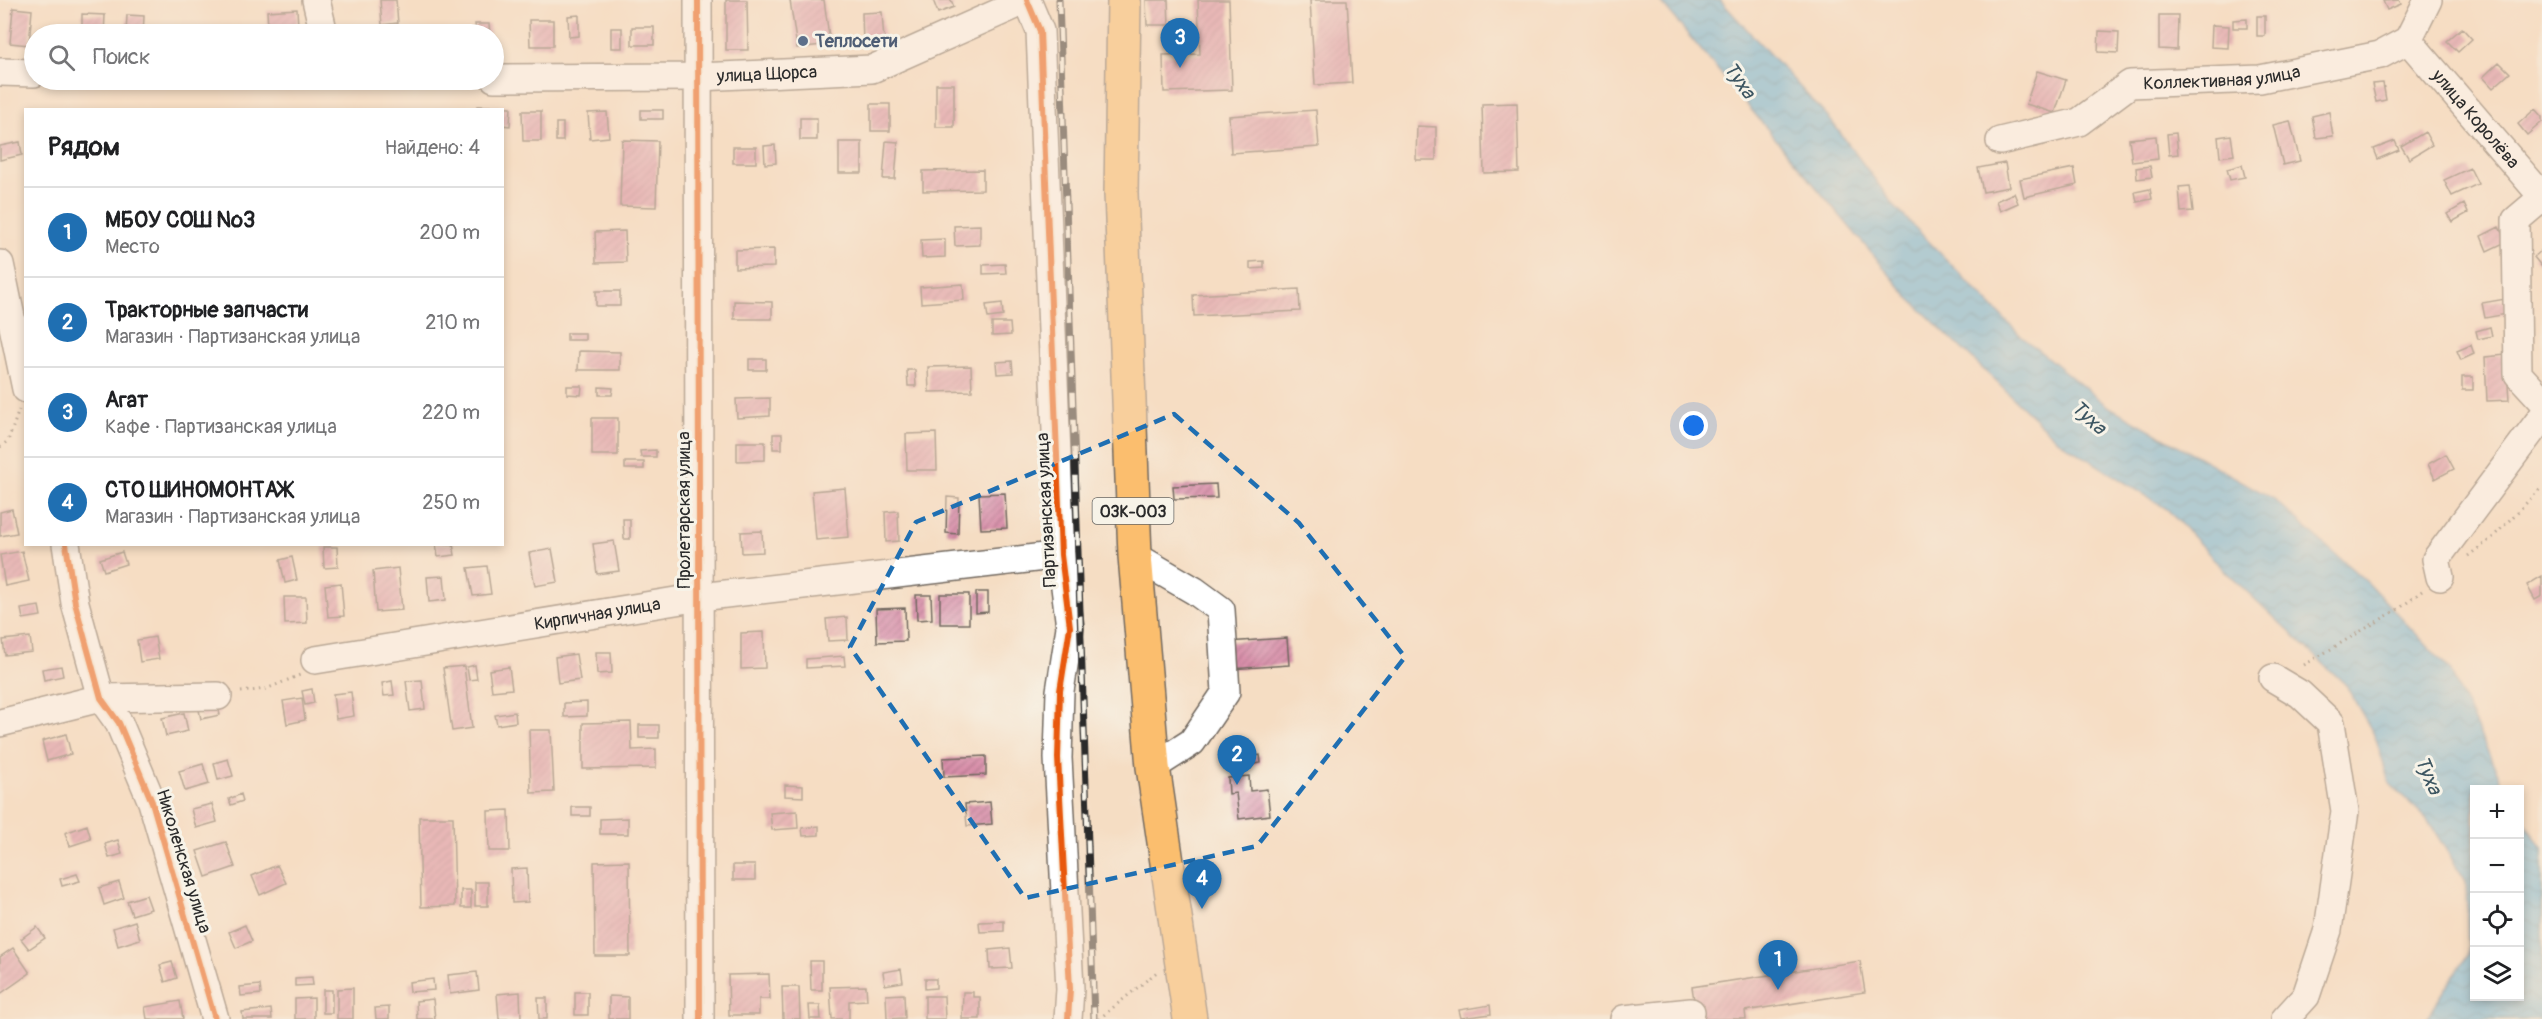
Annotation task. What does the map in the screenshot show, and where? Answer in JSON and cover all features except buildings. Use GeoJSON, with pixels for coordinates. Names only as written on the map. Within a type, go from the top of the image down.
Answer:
{"type":"FeatureCollection","features":[{"type":"Feature","properties":{"kind":"main road","name":"03К-003"},"geometry":{"type":"LineString","coordinates":[[1124,0],[1121,193],[1135,556],[1154,766],[1190,1019]]}},
{"type":"Feature","properties":{"kind":"street"},"geometry":{"type":"LineString","coordinates":[[316,0],[322,24]]}},
{"type":"Feature","properties":{"kind":"street","name":"Пролетарская улица"},"geometry":{"type":"LineString","coordinates":[[698,0],[700,1019]]}},
{"type":"Feature","properties":{"kind":"street","name":"улица Щорса"},"geometry":{"type":"LineString","coordinates":[[504,78],[698,77],[872,69],[1027,0]]}},
{"type":"Feature","properties":{"kind":"street","name":"Партизанская улица"},"geometry":{"type":"LineString","coordinates":[[1027,0],[1040,31],[1061,555],[1070,627],[1060,692],[1058,758],[1070,989],[1068,1019]]}},
{"type":"Feature","properties":{"kind":"street"},"geometry":{"type":"LineString","coordinates":[[2408,40],[2428,0]]}},
{"type":"Feature","properties":{"kind":"street","name":"Коллективная улица"},"geometry":{"type":"LineString","coordinates":[[2000,141],[2079,122],[2130,84],[2260,80],[2380,56],[2408,40]]}},
{"type":"Feature","properties":{"kind":"street","name":"улица Королёва"},"geometry":{"type":"LineString","coordinates":[[2408,40],[2542,197]]}},
{"type":"Feature","properties":{"kind":"street"},"geometry":{"type":"LineString","coordinates":[[0,72],[24,73]]}},
{"type":"Feature","properties":{"kind":"street"},"geometry":{"type":"LineString","coordinates":[[2542,197],[2516,220],[2518,374],[2542,400]]}},
{"type":"Feature","properties":{"kind":"street"},"geometry":{"type":"LineString","coordinates":[[0,264],[23,398]]}},
{"type":"Feature","properties":{"kind":"street"},"geometry":{"type":"LineString","coordinates":[[2440,577],[2436,559],[2542,417]]}},
{"type":"Feature","properties":{"kind":"street","name":"Николенская улица"},"geometry":{"type":"LineString","coordinates":[[66,546],[75,603],[101,698],[119,723],[152,802],[214,1019]]}},
{"type":"Feature","properties":{"kind":"street","name":"Кирпичная улица"},"geometry":{"type":"LineString","coordinates":[[315,660],[700,597],[1061,555]]}},
{"type":"Feature","properties":{"kind":"street"},"geometry":{"type":"LineString","coordinates":[[1135,556],[1221,610],[1226,692],[1192,742],[1154,766]]}},
{"type":"Feature","properties":{"kind":"street"},"geometry":{"type":"LineString","coordinates":[[2273,678],[2300,694],[2331,723],[2345,811],[2328,930],[2307,996],[2285,1019]]}},
{"type":"Feature","properties":{"kind":"street"},"geometry":{"type":"LineString","coordinates":[[0,723],[101,698],[218,696]]}},
{"type":"Feature","properties":{"kind":"street"},"geometry":{"type":"LineString","coordinates":[[1624,1019],[1691,1012]]}},
{"type":"Feature","properties":{"kind":"path"},"geometry":{"type":"LineString","coordinates":[[0,447],[8,441],[23,398]]}},
{"type":"Feature","properties":{"kind":"path"},"geometry":{"type":"LineString","coordinates":[[2304,665],[2400,608]]}},
{"type":"Feature","properties":{"kind":"path"},"geometry":{"type":"LineString","coordinates":[[218,696],[266,689],[297,677],[315,660]]}},
{"type":"Feature","properties":{"kind":"path"},"geometry":{"type":"LineString","coordinates":[[1099,1019],[1180,952]]}},
{"type":"Feature","properties":{"kind":"highlighted area"},"geometry":{"type":"Polygon","coordinates":[[[1174,414],[1299,523],[1405,657],[1257,846],[1025,898],[850,647],[916,522],[1174,414]]]}},
{"type":"Feature","properties":{"kind":"water","name":"Туха"},"geometry":{"type":"Polygon","coordinates":[[[1659,0],[1720,0],[1832,122],[1896,208],[2021,336],[2106,405],[2272,498],[2368,583],[2450,670],[2503,785],[2470,785],[2470,1001],[2524,1001],[2524,820],[2542,849],[2542,1019],[2426,1019],[2468,954],[2466,881],[2426,818],[2389,783],[2376,738],[2345,684],[2225,571],[2167,509],[2056,439],[1910,299],[1659,0]]]}},
{"type":"Feature","properties":{"kind":"railway"},"geometry":{"type":"LineString","coordinates":[[1059,0],[1094,1019]]}},
{"type":"Feature","properties":{"kind":"cycle path"},"geometry":{"type":"LineString","coordinates":[[698,0],[700,1019]]}},
{"type":"Feature","properties":{"kind":"cycle path"},"geometry":{"type":"LineString","coordinates":[[1027,0],[1040,31],[1061,555],[1070,627],[1060,691],[1058,758],[1070,989],[1068,1019]]}},
{"type":"Feature","properties":{"kind":"cycle path"},"geometry":{"type":"LineString","coordinates":[[66,546],[75,603],[101,698],[119,723],[152,802],[215,1019]]}},
{"type":"Feature","properties":{"kind":"place","name":"Теплосети"},"geometry":{"type":"Point","coordinates":[803,41]}},
{"type":"Feature","properties":{"kind":"place","name":"Агат"},"geometry":{"type":"Point","coordinates":[1180,68]}},
{"type":"Feature","properties":{"kind":"place","name":"Тракторные запчасти"},"geometry":{"type":"Point","coordinates":[1237,785]}},
{"type":"Feature","properties":{"kind":"place","name":"СТО ШИНОМОНТАЖ"},"geometry":{"type":"Point","coordinates":[1202,909]}},
{"type":"Feature","properties":{"kind":"place","name":"МБОУ СОШ №3"},"geometry":{"type":"Point","coordinates":[1778,990]}}]}
